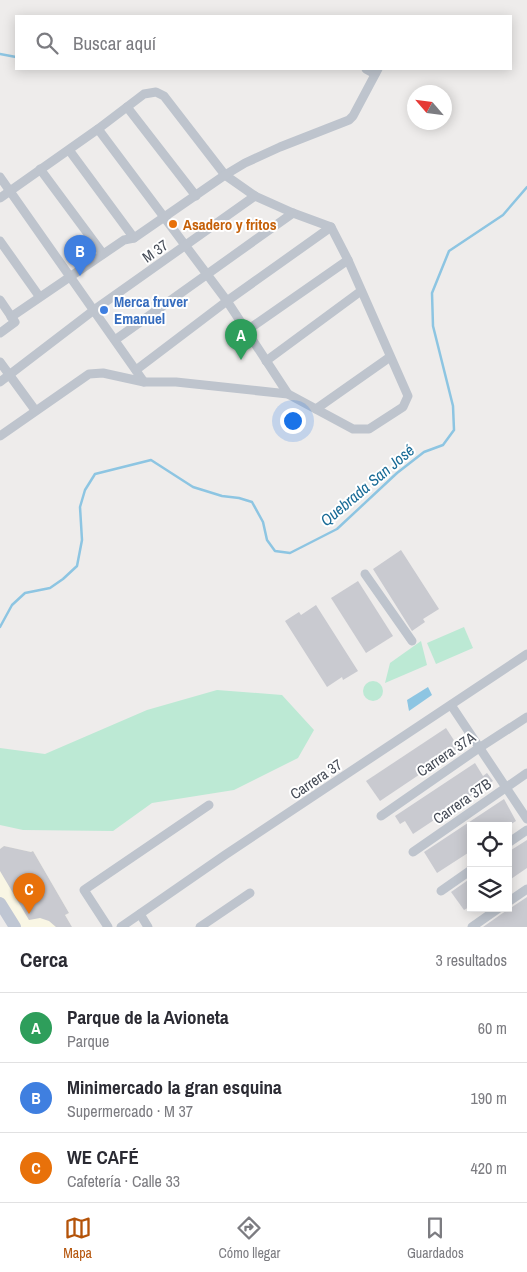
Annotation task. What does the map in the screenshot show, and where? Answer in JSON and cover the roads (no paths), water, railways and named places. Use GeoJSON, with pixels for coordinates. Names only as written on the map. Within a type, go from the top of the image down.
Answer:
{"type":"FeatureCollection","features":[{"type":"Feature","properties":{"kind":"street"},"geometry":{"type":"LineString","coordinates":[[11,317],[39,296],[124,240],[134,238],[225,175],[280,147],[349,120],[377,71]]}},
{"type":"Feature","properties":{"kind":"street"},"geometry":{"type":"LineString","coordinates":[[0,198],[144,94],[156,92],[164,96],[225,175],[255,196],[331,227],[348,260],[408,396],[403,407],[369,429],[353,429],[288,394],[176,382],[144,382],[103,373],[89,374],[0,436]]}},
{"type":"Feature","properties":{"kind":"street"},"geometry":{"type":"LineString","coordinates":[[128,107],[196,196]]}},
{"type":"Feature","properties":{"kind":"street"},"geometry":{"type":"LineString","coordinates":[[98,129],[226,301],[288,394]]}},
{"type":"Feature","properties":{"kind":"street"},"geometry":{"type":"LineString","coordinates":[[69,150],[134,238]]}},
{"type":"Feature","properties":{"kind":"street"},"geometry":{"type":"LineString","coordinates":[[40,169],[103,254]]}},
{"type":"Feature","properties":{"kind":"street"},"geometry":{"type":"LineString","coordinates":[[0,177],[144,382]]}},
{"type":"Feature","properties":{"kind":"street","name":"M 37"},"geometry":{"type":"LineString","coordinates":[[0,382],[94,310],[255,196]]}},
{"type":"Feature","properties":{"kind":"street"},"geometry":{"type":"LineString","coordinates":[[115,340],[293,213]]}},
{"type":"Feature","properties":{"kind":"street"},"geometry":{"type":"LineString","coordinates":[[136,370],[226,301],[331,227]]}},
{"type":"Feature","properties":{"kind":"street"},"geometry":{"type":"LineString","coordinates":[[0,240],[39,296]]}},
{"type":"Feature","properties":{"kind":"street"},"geometry":{"type":"LineString","coordinates":[[246,332],[348,260]]}},
{"type":"Feature","properties":{"kind":"street"},"geometry":{"type":"LineString","coordinates":[[266,361],[361,291]]}},
{"type":"Feature","properties":{"kind":"street"},"geometry":{"type":"LineString","coordinates":[[0,300],[15,322],[0,333]]}},
{"type":"Feature","properties":{"kind":"street"},"geometry":{"type":"LineString","coordinates":[[316,409],[390,357]]}},
{"type":"Feature","properties":{"kind":"street"},"geometry":{"type":"LineString","coordinates":[[0,362],[35,410]]}},
{"type":"Feature","properties":{"kind":"street"},"geometry":{"type":"LineString","coordinates":[[365,574],[412,641]]}},
{"type":"Feature","properties":{"kind":"street","name":"Carrera 37"},"geometry":{"type":"LineString","coordinates":[[121,927],[225,855],[527,654]]}},
{"type":"Feature","properties":{"kind":"street"},"geometry":{"type":"LineString","coordinates":[[451,705],[527,819]]}},
{"type":"Feature","properties":{"kind":"street","name":"Carrera 37A"},"geometry":{"type":"LineString","coordinates":[[381,816],[527,717]]}},
{"type":"Feature","properties":{"kind":"street","name":"Carrera 37B"},"geometry":{"type":"LineString","coordinates":[[413,852],[527,773]]}},
{"type":"Feature","properties":{"kind":"street"},"geometry":{"type":"LineString","coordinates":[[108,927],[84,890],[209,805]]}},
{"type":"Feature","properties":{"kind":"street"},"geometry":{"type":"LineString","coordinates":[[512,840],[527,830]]}},
{"type":"Feature","properties":{"kind":"street"},"geometry":{"type":"LineString","coordinates":[[441,891],[467,873]]}},
{"type":"Feature","properties":{"kind":"street"},"geometry":{"type":"LineString","coordinates":[[512,899],[527,889]]}},
{"type":"Feature","properties":{"kind":"street"},"geometry":{"type":"LineString","coordinates":[[200,927],[250,893]]}},
{"type":"Feature","properties":{"kind":"street"},"geometry":{"type":"LineString","coordinates":[[0,903],[14,926]]}},
{"type":"Feature","properties":{"kind":"street"},"geometry":{"type":"LineString","coordinates":[[472,927],[493,912]]}},
{"type":"Feature","properties":{"kind":"street"},"geometry":{"type":"LineString","coordinates":[[140,914],[148,927]]}},
{"type":"Feature","properties":{"kind":"water"},"geometry":{"type":"Polygon","coordinates":[[[428,687],[432,695],[409,711],[407,700],[428,687]]]}},
{"type":"Feature","properties":{"kind":"waterway"},"geometry":{"type":"LineString","coordinates":[[0,54],[15,57]]}},
{"type":"Feature","properties":{"kind":"waterway","name":"Quebrada San José"},"geometry":{"type":"LineString","coordinates":[[0,627],[12,605],[25,593],[50,588],[77,566],[82,540],[80,507],[85,490],[95,474],[151,460],[193,487],[222,496],[252,502],[263,522],[267,540],[275,551],[290,553],[337,529],[397,473],[424,452],[443,445],[454,430],[453,406],[433,326],[432,293],[449,251],[503,215],[527,187]]}},
{"type":"Feature","properties":{"kind":"place","name":"Asadero y fritos"},"geometry":{"type":"Point","coordinates":[173,224]}},
{"type":"Feature","properties":{"kind":"place","name":"Minimercado la gran esquina"},"geometry":{"type":"Point","coordinates":[80,276]}},
{"type":"Feature","properties":{"kind":"place","name":"Merca fruver Emanuel"},"geometry":{"type":"Point","coordinates":[104,310]}},
{"type":"Feature","properties":{"kind":"place","name":"Parque de la Avioneta"},"geometry":{"type":"Point","coordinates":[241,360]}},
{"type":"Feature","properties":{"kind":"place","name":"WE CAFÉ"},"geometry":{"type":"Point","coordinates":[29,914]}}]}
